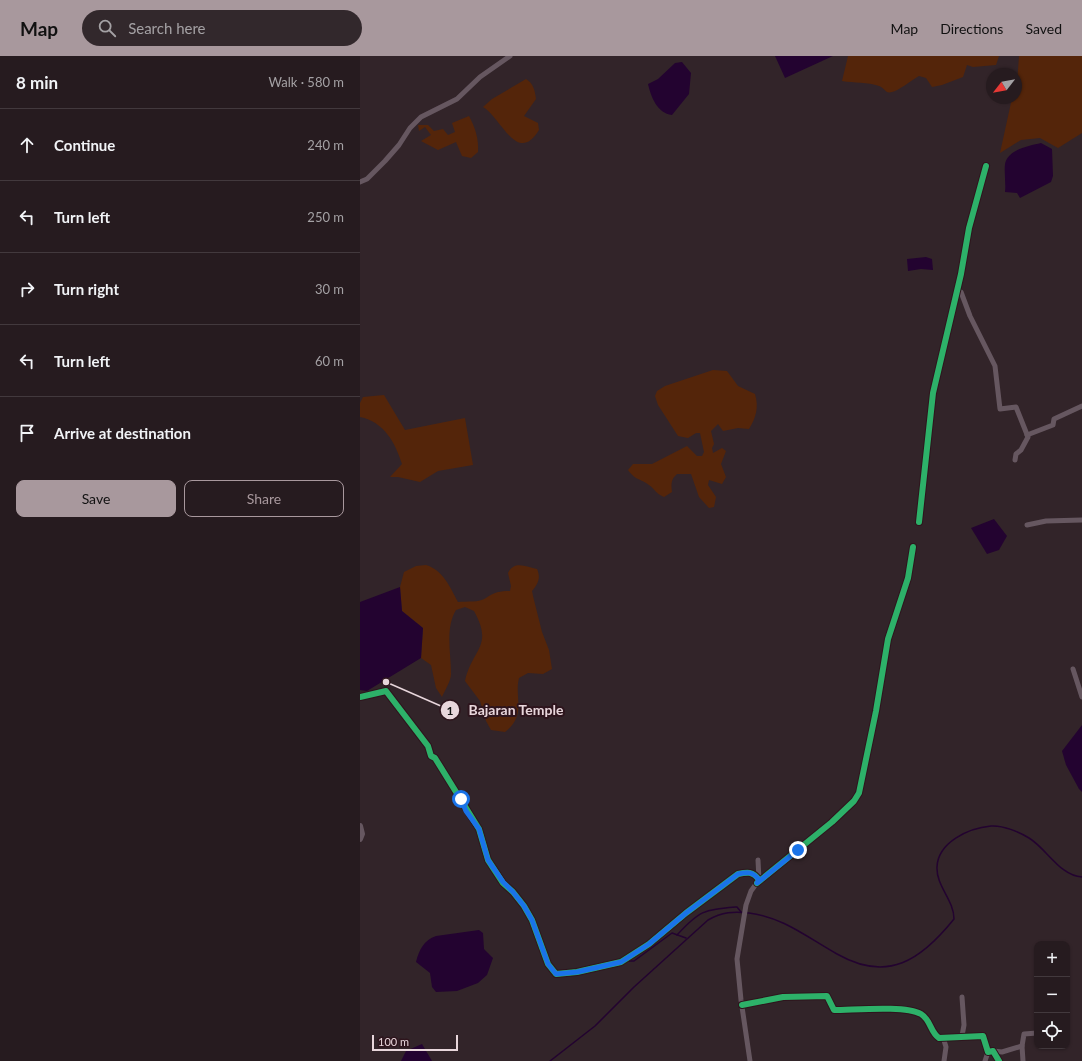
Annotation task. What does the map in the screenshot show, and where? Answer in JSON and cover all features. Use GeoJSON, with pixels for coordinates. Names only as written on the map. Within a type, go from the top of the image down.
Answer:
{"type":"FeatureCollection","features":[{"type":"Feature","properties":{"kind":"street"},"geometry":{"type":"LineString","coordinates":[[360,182],[367,179],[385,161],[417,120],[457,99],[480,77],[510,56]]}},
{"type":"Feature","properties":{"kind":"street"},"geometry":{"type":"LineString","coordinates":[[920,522],[933,393],[961,274],[969,228],[986,166]]}},
{"type":"Feature","properties":{"kind":"street"},"geometry":{"type":"LineString","coordinates":[[961,292],[970,316],[995,366],[1000,409],[1016,407],[1028,437],[1021,450],[1016,454],[1015,460]]}},
{"type":"Feature","properties":{"kind":"street"},"geometry":{"type":"LineString","coordinates":[[1027,435],[1053,425],[1054,419],[1082,406]]}},
{"type":"Feature","properties":{"kind":"street"},"geometry":{"type":"LineString","coordinates":[[1027,525],[1046,521],[1082,520]]}},
{"type":"Feature","properties":{"kind":"street"},"geometry":{"type":"LineString","coordinates":[[750,1061],[742,1005],[738,958],[746,905],[751,891],[758,881],[840,814],[854,801],[859,793],[876,711],[888,639],[908,578],[913,547]]}},
{"type":"Feature","properties":{"kind":"street"},"geometry":{"type":"LineString","coordinates":[[1073,669],[1082,697]]}},
{"type":"Feature","properties":{"kind":"street"},"geometry":{"type":"LineString","coordinates":[[360,697],[386,691],[428,746],[431,756],[435,758],[479,829],[488,860],[503,882],[524,906],[532,920],[548,964],[556,974],[577,972],[621,962],[649,944],[686,913],[738,874],[747,872],[755,874],[758,881]]}},
{"type":"Feature","properties":{"kind":"street"},"geometry":{"type":"LineString","coordinates":[[360,826],[362,834],[360,839]]}},
{"type":"Feature","properties":{"kind":"street"},"geometry":{"type":"LineString","coordinates":[[758,860],[758,881]]}},
{"type":"Feature","properties":{"kind":"street"},"geometry":{"type":"LineString","coordinates":[[742,1005],[783,998],[827,996],[834,1010],[880,1009],[914,1011],[922,1014],[928,1021],[933,1034],[939,1038],[983,1036],[991,1052],[999,1061]]}},
{"type":"Feature","properties":{"kind":"street"},"geometry":{"type":"LineString","coordinates":[[962,997],[964,1025],[962,1036]]}},
{"type":"Feature","properties":{"kind":"street"},"geometry":{"type":"LineString","coordinates":[[1023,1061],[1022,1046],[1024,1034],[1034,1032]]}},
{"type":"Feature","properties":{"kind":"street"},"geometry":{"type":"LineString","coordinates":[[943,1037],[946,1047],[944,1061]]}},
{"type":"Feature","properties":{"kind":"street"},"geometry":{"type":"LineString","coordinates":[[991,1052],[1002,1052],[1022,1046]]}},
{"type":"Feature","properties":{"kind":"street"},"geometry":{"type":"LineString","coordinates":[[985,1061],[991,1052]]}},
{"type":"Feature","properties":{"kind":"shaded area"},"geometry":{"type":"Polygon","coordinates":[[[775,56],[833,56],[785,78],[775,56]]]}},
{"type":"Feature","properties":{"kind":"shaded area"},"geometry":{"type":"Polygon","coordinates":[[[848,56],[999,56],[996,65],[973,67],[967,65],[963,77],[942,85],[932,87],[926,78],[919,76],[898,90],[886,92],[881,87],[875,85],[842,81],[848,56]]]}},
{"type":"Feature","properties":{"kind":"shaded area"},"geometry":{"type":"Polygon","coordinates":[[[1019,56],[1082,56],[1082,133],[1058,148],[1040,138],[1021,140],[1000,153],[1011,104],[1022,104],[1022,68],[1018,68],[1019,56]]]}},
{"type":"Feature","properties":{"kind":"shaded area"},"geometry":{"type":"Polygon","coordinates":[[[682,62],[691,73],[689,94],[672,115],[667,114],[656,104],[648,84],[658,79],[675,63],[682,62]]]}},
{"type":"Feature","properties":{"kind":"shaded area"},"geometry":{"type":"Polygon","coordinates":[[[526,79],[533,87],[536,99],[524,116],[538,123],[539,130],[531,140],[524,143],[516,141],[510,136],[490,112],[483,107],[492,99],[526,79]]]}},
{"type":"Feature","properties":{"kind":"shaded area"},"geometry":{"type":"Polygon","coordinates":[[[469,116],[478,142],[478,152],[471,158],[462,156],[456,142],[438,150],[421,141],[431,135],[425,127],[419,131],[418,125],[428,125],[434,131],[443,129],[448,135],[455,132],[452,123],[469,116]]]}},
{"type":"Feature","properties":{"kind":"shaded area"},"geometry":{"type":"Polygon","coordinates":[[[1041,143],[1052,149],[1053,176],[1051,182],[1020,198],[1017,193],[1005,192],[1005,164],[1007,159],[1010,155],[1020,149],[1041,143]]]}},
{"type":"Feature","properties":{"kind":"shaded area"},"geometry":{"type":"Polygon","coordinates":[[[926,257],[932,259],[933,270],[921,269],[908,271],[907,259],[926,257]]]}},
{"type":"Feature","properties":{"kind":"shaded area"},"geometry":{"type":"Polygon","coordinates":[[[713,370],[727,371],[738,386],[755,394],[757,408],[755,417],[749,429],[738,428],[723,431],[718,424],[711,431],[714,444],[712,448],[713,453],[722,448],[726,451],[721,464],[726,477],[722,484],[709,480],[708,485],[716,497],[714,507],[709,508],[699,497],[691,474],[677,474],[672,482],[672,492],[664,497],[646,483],[633,476],[628,470],[633,464],[652,464],[687,446],[697,456],[702,456],[704,452],[700,433],[696,433],[688,438],[678,436],[658,405],[655,396],[657,391],[665,386],[713,370]]]}},
{"type":"Feature","properties":{"kind":"shaded area"},"geometry":{"type":"Polygon","coordinates":[[[384,395],[405,430],[465,418],[473,465],[438,471],[420,482],[398,477],[390,477],[402,464],[396,448],[382,428],[376,423],[360,417],[360,403],[363,397],[384,395]]]}},
{"type":"Feature","properties":{"kind":"shaded area"},"geometry":{"type":"Polygon","coordinates":[[[994,519],[1007,536],[999,550],[987,554],[971,528],[994,519]]]}},
{"type":"Feature","properties":{"kind":"shaded area"},"geometry":{"type":"Polygon","coordinates":[[[426,565],[432,567],[441,575],[449,585],[458,602],[480,601],[497,592],[510,591],[511,586],[508,573],[517,565],[537,569],[539,575],[538,581],[532,591],[542,632],[549,650],[552,669],[543,674],[528,673],[519,678],[518,713],[512,726],[505,732],[491,730],[486,721],[480,701],[465,681],[468,670],[480,648],[482,641],[480,623],[474,611],[465,607],[456,610],[453,617],[449,641],[451,677],[442,697],[436,688],[431,665],[421,658],[423,628],[402,611],[400,587],[404,572],[416,566],[426,565]]]}},
{"type":"Feature","properties":{"kind":"shaded area"},"geometry":{"type":"Polygon","coordinates":[[[400,587],[402,611],[423,628],[421,658],[367,691],[360,690],[360,602],[400,587]]]}},
{"type":"Feature","properties":{"kind":"shaded area"},"geometry":{"type":"Polygon","coordinates":[[[1082,725],[1082,792],[1066,765],[1062,751],[1082,725]]]}},
{"type":"Feature","properties":{"kind":"shaded area"},"geometry":{"type":"Polygon","coordinates":[[[479,930],[483,933],[484,949],[493,958],[487,975],[478,983],[457,991],[436,992],[432,987],[430,973],[416,962],[425,943],[436,936],[479,930]]]}},
{"type":"Feature","properties":{"kind":"shaded area"},"geometry":{"type":"Polygon","coordinates":[[[422,1044],[432,1061],[401,1061],[406,1051],[422,1044]]]}},
{"type":"Feature","properties":{"kind":"waterway"},"geometry":{"type":"LineString","coordinates":[[550,1061],[595,1026],[634,987],[708,920],[718,915],[738,912],[761,915],[795,929],[855,963],[872,967],[888,966],[902,963],[916,956],[929,946],[954,919],[951,906],[937,874],[937,867],[943,850],[956,838],[965,833],[982,827],[991,826],[1011,829],[1036,843],[1067,872],[1082,877]]}},
{"type":"Feature","properties":{"kind":"waterway"},"geometry":{"type":"LineString","coordinates":[[677,935],[691,920],[703,913],[717,909],[737,907],[741,912]]}},
{"type":"Feature","properties":{"kind":"waterway"},"geometry":{"type":"LineString","coordinates":[[626,961],[634,961],[672,933],[686,938]]}},
{"type":"Feature","properties":{"kind":"cycle path"},"geometry":{"type":"LineString","coordinates":[[919,522],[933,393],[961,274],[969,228],[986,166]]}},
{"type":"Feature","properties":{"kind":"cycle path"},"geometry":{"type":"LineString","coordinates":[[757,883],[832,822],[854,801],[859,793],[876,711],[888,639],[908,578],[913,547]]}},
{"type":"Feature","properties":{"kind":"cycle path"},"geometry":{"type":"LineString","coordinates":[[360,697],[386,691],[428,746],[431,756],[435,758],[479,829],[488,860],[503,883],[513,892],[524,906],[532,920],[548,964],[556,974],[577,972],[621,962],[649,944],[686,913],[738,874],[750,873],[759,880]]}},
{"type":"Feature","properties":{"kind":"cycle path"},"geometry":{"type":"LineString","coordinates":[[742,1005],[783,997],[827,996],[834,1010],[892,1009],[913,1011],[921,1014],[927,1019],[934,1033],[939,1038],[983,1036],[988,1052],[993,1051],[999,1061]]}},
{"type":"Feature","properties":{"kind":"place","name":"Bajaran Temple"},"geometry":{"type":"Point","coordinates":[386,682]}},
{"type":"Feature","properties":{"kind":"route"},"geometry":{"type":"LineString","coordinates":[[461,799],[466,811],[473,818],[479,829],[488,860],[494,871],[524,906],[532,920],[548,964],[556,974],[577,972],[621,962],[666,932],[686,913],[738,874],[747,872],[755,874],[759,880],[757,883],[798,850]]}}]}
